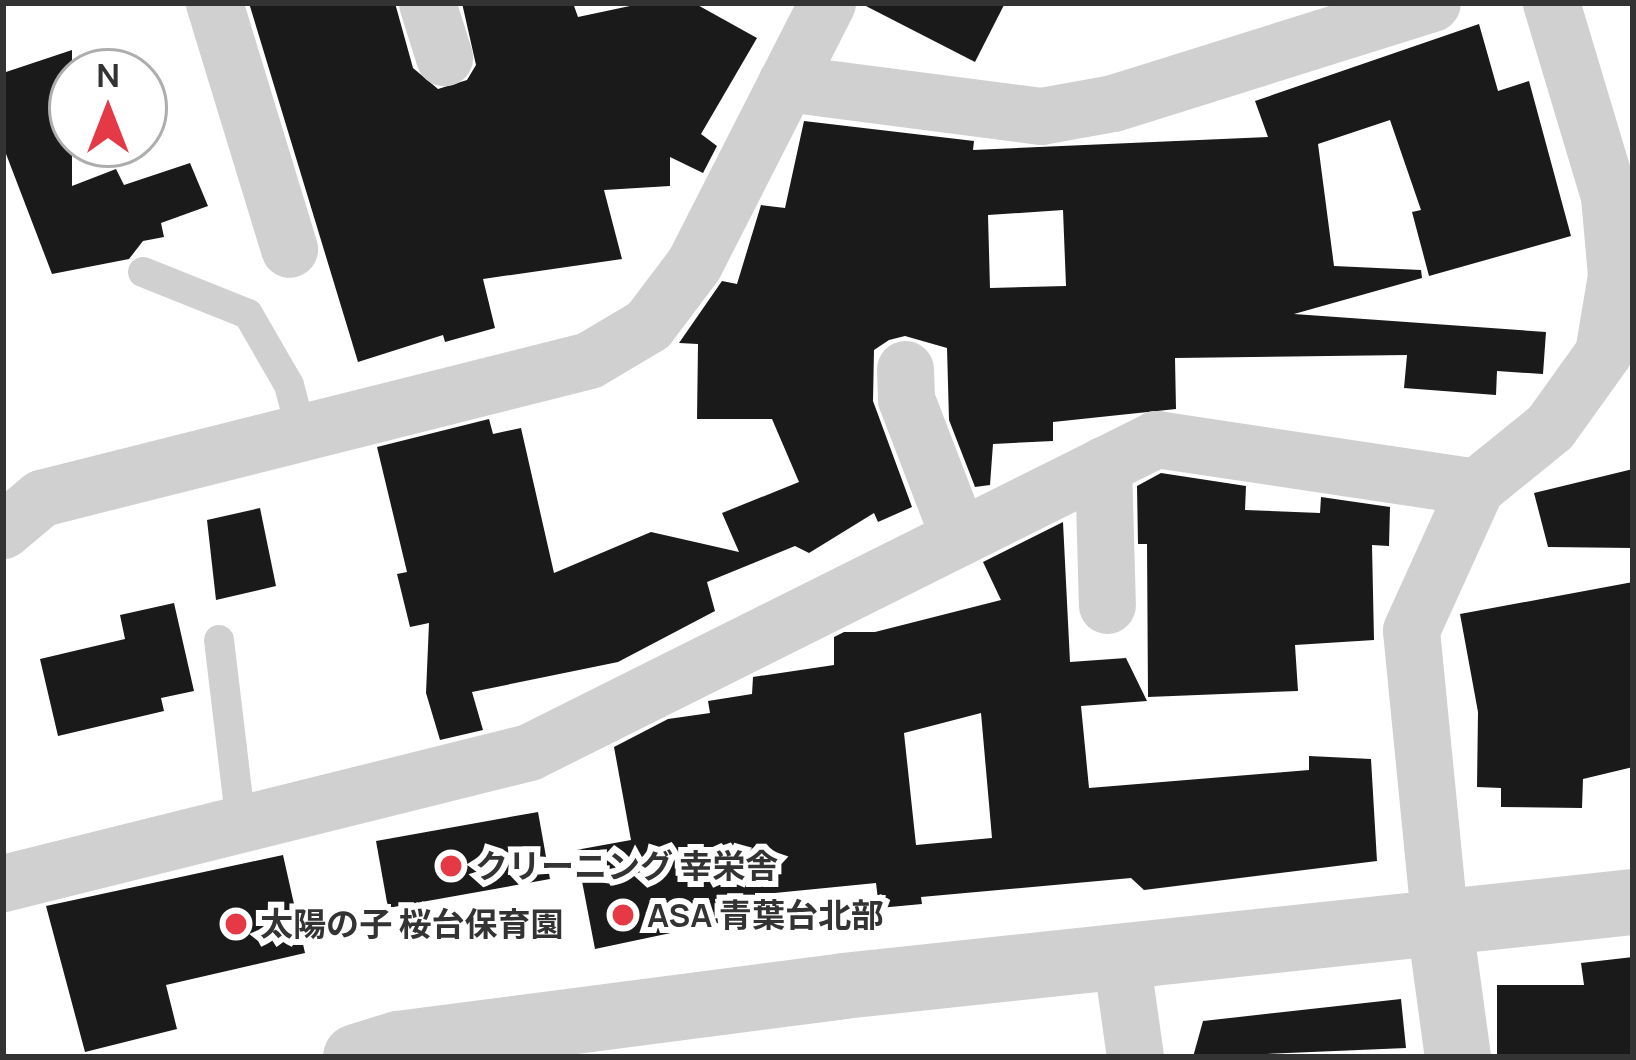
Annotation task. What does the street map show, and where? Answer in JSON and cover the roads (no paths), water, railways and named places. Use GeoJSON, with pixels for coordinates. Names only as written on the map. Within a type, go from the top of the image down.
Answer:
{"type":"FeatureCollection","features":[{"type":"Feature","properties":{"kind":"street"},"geometry":{"type":"LineString","coordinates":[[214,3],[289,249]]}},
{"type":"Feature","properties":{"kind":"street"},"geometry":{"type":"LineString","coordinates":[[427,3],[444,57]]}},
{"type":"Feature","properties":{"kind":"street"},"geometry":{"type":"LineString","coordinates":[[3,530],[41,498],[589,359],[648,325],[694,264],[827,3]]}},
{"type":"Feature","properties":{"kind":"street"},"geometry":{"type":"LineString","coordinates":[[786,82],[1041,116],[1113,103],[1432,3]]}},
{"type":"Feature","properties":{"kind":"street"},"geometry":{"type":"LineString","coordinates":[[1458,1057],[1440,926],[1412,630],[1476,487],[1550,427],[1603,353],[1612,295],[1609,196],[1552,3]]}},
{"type":"Feature","properties":{"kind":"street"},"geometry":{"type":"LineString","coordinates":[[905,369],[906,399],[959,537]]}},
{"type":"Feature","properties":{"kind":"street"},"geometry":{"type":"LineString","coordinates":[[3,883],[529,752],[1156,439],[1200,440],[1476,487]]}},
{"type":"Feature","properties":{"kind":"street"},"geometry":{"type":"LineString","coordinates":[[1103,465],[1107,604]]}},
{"type":"Feature","properties":{"kind":"street"},"geometry":{"type":"LineString","coordinates":[[356,1057],[421,1041],[1121,957],[1633,902]]}},
{"type":"Feature","properties":{"kind":"street"},"geometry":{"type":"LineString","coordinates":[[1121,957],[1135,1057]]}},
{"type":"Feature","properties":{"kind":"lane"},"geometry":{"type":"LineString","coordinates":[[143,272],[248,314],[289,385],[301,430]]}},
{"type":"Feature","properties":{"kind":"lane"},"geometry":{"type":"LineString","coordinates":[[219,640],[241,825]]}},
{"type":"Feature","properties":{"kind":"place","name":"クリーニング 幸栄舎"},"geometry":{"type":"Point","coordinates":[451,866]}},
{"type":"Feature","properties":{"kind":"place","name":"ASA 青葉台北部"},"geometry":{"type":"Point","coordinates":[623,915]}},
{"type":"Feature","properties":{"kind":"place","name":"太陽の子 桜台保育園"},"geometry":{"type":"Point","coordinates":[236,924]}}]}
